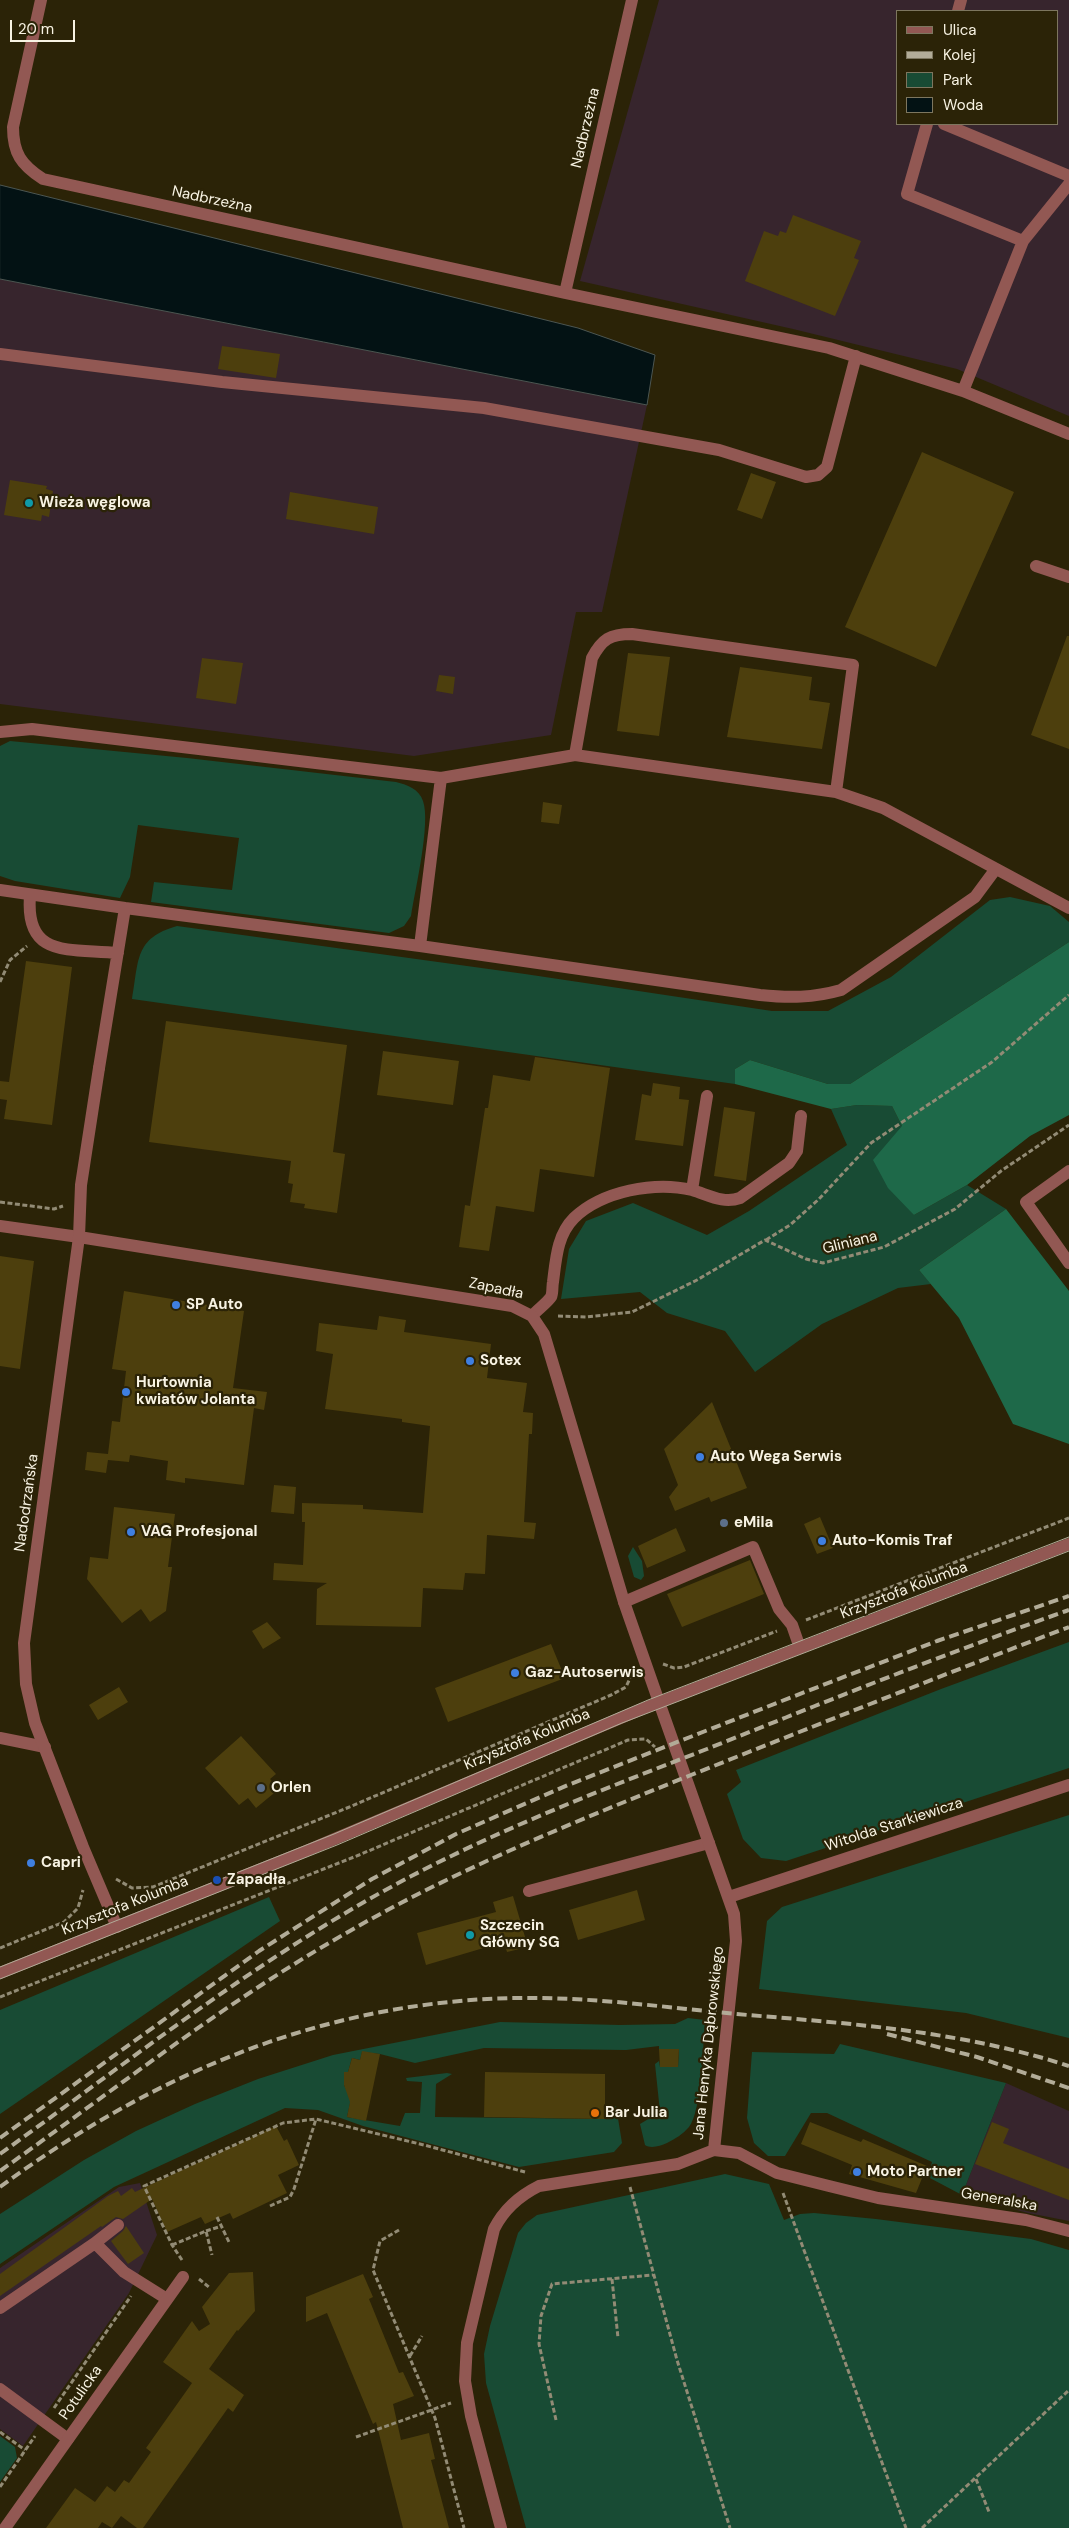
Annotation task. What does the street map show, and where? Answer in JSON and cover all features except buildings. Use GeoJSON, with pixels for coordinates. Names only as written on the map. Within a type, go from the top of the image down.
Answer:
{"type":"FeatureCollection","features":[{"type":"Feature","properties":{"kind":"street","name":"Nadbrzeżna"},"geometry":{"type":"LineString","coordinates":[[41,0],[13,127],[13,140],[15,152],[20,161],[43,179],[565,293],[829,348],[963,391],[1069,434]]}},
{"type":"Feature","properties":{"kind":"street","name":"Nadbrzeżna"},"geometry":{"type":"LineString","coordinates":[[565,293],[632,0]]}},
{"type":"Feature","properties":{"kind":"street"},"geometry":{"type":"LineString","coordinates":[[927,125],[908,194],[1023,241]]}},
{"type":"Feature","properties":{"kind":"street"},"geometry":{"type":"LineString","coordinates":[[946,125],[1069,176]]}},
{"type":"Feature","properties":{"kind":"street"},"geometry":{"type":"LineString","coordinates":[[963,391],[1023,241],[1069,184]]}},
{"type":"Feature","properties":{"kind":"street"},"geometry":{"type":"LineString","coordinates":[[0,354],[222,382],[484,408],[720,450],[806,477],[818,475],[827,467],[856,356]]}},
{"type":"Feature","properties":{"kind":"street"},"geometry":{"type":"LineString","coordinates":[[1036,566],[1069,577]]}},
{"type":"Feature","properties":{"kind":"street"},"geometry":{"type":"LineString","coordinates":[[575,755],[592,658],[599,644],[616,634],[853,665],[836,792]]}},
{"type":"Feature","properties":{"kind":"street"},"geometry":{"type":"LineString","coordinates":[[0,732],[32,729],[441,778],[575,755],[836,792],[884,808],[1069,908]]}},
{"type":"Feature","properties":{"kind":"street"},"geometry":{"type":"LineString","coordinates":[[420,946],[441,778]]}},
{"type":"Feature","properties":{"kind":"street"},"geometry":{"type":"LineString","coordinates":[[0,890],[30,896],[420,946],[788,998],[815,997],[841,990],[974,897],[996,870]]}},
{"type":"Feature","properties":{"kind":"street"},"geometry":{"type":"LineString","coordinates":[[30,896],[28,913],[32,928],[38,939],[48,945],[59,947],[118,953]]}},
{"type":"Feature","properties":{"kind":"street","name":"Nadodrzańska"},"geometry":{"type":"LineString","coordinates":[[117,1927],[83,1847],[35,1723],[26,1684],[24,1643],[79,1237],[81,1185],[125,908]]}},
{"type":"Feature","properties":{"kind":"street"},"geometry":{"type":"LineString","coordinates":[[692,1190],[708,1096]]}},
{"type":"Feature","properties":{"kind":"street"},"geometry":{"type":"LineString","coordinates":[[532,1316],[551,1296],[559,1242],[573,1220],[587,1207],[637,1188],[664,1185],[692,1190],[721,1200],[740,1198],[789,1163],[797,1151],[801,1116]]}},
{"type":"Feature","properties":{"kind":"street"},"geometry":{"type":"LineString","coordinates":[[1069,1172],[1026,1202],[1069,1263]]}},
{"type":"Feature","properties":{"kind":"street","name":"Zapadła"},"geometry":{"type":"LineString","coordinates":[[0,1226],[512,1306],[532,1316],[544,1334],[624,1602],[659,1702]]}},
{"type":"Feature","properties":{"kind":"street","name":"Krzysztofa Kolumba"},"geometry":{"type":"LineString","coordinates":[[0,1973],[338,1838],[659,1702],[1069,1544]]}},
{"type":"Feature","properties":{"kind":"street"},"geometry":{"type":"LineString","coordinates":[[624,1602],[753,1546],[779,1609],[792,1625],[800,1648]]}},
{"type":"Feature","properties":{"kind":"street","name":"Jana Henryka Dąbrowskiego"},"geometry":{"type":"LineString","coordinates":[[501,2528],[471,2416],[465,2381],[466,2343],[494,2229],[501,2215],[524,2193],[539,2186],[678,2164],[714,2150],[736,1942],[734,1914],[659,1702]]}},
{"type":"Feature","properties":{"kind":"street"},"geometry":{"type":"LineString","coordinates":[[0,1738],[45,1747]]}},
{"type":"Feature","properties":{"kind":"street","name":"Witolda Starkiewicza"},"geometry":{"type":"LineString","coordinates":[[729,1897],[1069,1785]]}},
{"type":"Feature","properties":{"kind":"street"},"geometry":{"type":"LineString","coordinates":[[529,1891],[708,1843]]}},
{"type":"Feature","properties":{"kind":"street","name":"Generalska"},"geometry":{"type":"LineString","coordinates":[[714,2150],[739,2153],[777,2173],[878,2198],[1026,2220],[1069,2231]]}},
{"type":"Feature","properties":{"kind":"street"},"geometry":{"type":"LineString","coordinates":[[0,2308],[118,2225]]}},
{"type":"Feature","properties":{"kind":"street"},"geometry":{"type":"LineString","coordinates":[[95,2243],[124,2272],[167,2299]]}},
{"type":"Feature","properties":{"kind":"street","name":"Potulicka"},"geometry":{"type":"LineString","coordinates":[[5,2528],[167,2299],[184,2271]]}},
{"type":"Feature","properties":{"kind":"street"},"geometry":{"type":"LineString","coordinates":[[0,2389],[68,2439]]}},
{"type":"Feature","properties":{"kind":"path"},"geometry":{"type":"LineString","coordinates":[[0,982],[10,960],[20,950],[38,939]]}},
{"type":"Feature","properties":{"kind":"path"},"geometry":{"type":"LineString","coordinates":[[532,1316],[586,1317],[632,1312],[697,1280],[765,1240],[790,1225],[819,1199],[871,1143],[992,1062],[1069,995]]}},
{"type":"Feature","properties":{"kind":"path","name":"Gliniana"},"geometry":{"type":"LineString","coordinates":[[765,1240],[806,1259],[823,1263],[884,1247],[955,1209],[1002,1171],[1069,1125]]}},
{"type":"Feature","properties":{"kind":"path"},"geometry":{"type":"LineString","coordinates":[[0,1202],[54,1209],[60,1208],[67,1200]]}},
{"type":"Feature","properties":{"kind":"path"},"geometry":{"type":"LineString","coordinates":[[659,1660],[667,1666],[681,1668],[1069,1518]]}},
{"type":"Feature","properties":{"kind":"path"},"geometry":{"type":"LineString","coordinates":[[111,1879],[115,1878],[132,1888],[150,1888],[612,1697],[626,1687],[632,1670]]}},
{"type":"Feature","properties":{"kind":"path"},"geometry":{"type":"LineString","coordinates":[[0,1997],[316,1872],[628,1739],[646,1739],[654,1743],[657,1749]]}},
{"type":"Feature","properties":{"kind":"path"},"geometry":{"type":"LineString","coordinates":[[0,1948],[67,1920],[78,1908],[82,1891],[86,1889]]}},
{"type":"Feature","properties":{"kind":"path"},"geometry":{"type":"LineString","coordinates":[[184,2271],[144,2186],[283,2123],[316,2119],[525,2172]]}},
{"type":"Feature","properties":{"kind":"path"},"geometry":{"type":"LineString","coordinates":[[270,2206],[290,2197],[294,2190],[316,2119]]}},
{"type":"Feature","properties":{"kind":"path"},"geometry":{"type":"LineString","coordinates":[[626,2172],[653,2275],[730,2528]]}},
{"type":"Feature","properties":{"kind":"path"},"geometry":{"type":"LineString","coordinates":[[777,2173],[906,2528]]}},
{"type":"Feature","properties":{"kind":"path"},"geometry":{"type":"LineString","coordinates":[[217,2217],[229,2242]]}},
{"type":"Feature","properties":{"kind":"path"},"geometry":{"type":"LineString","coordinates":[[172,2245],[222,2226]]}},
{"type":"Feature","properties":{"kind":"path"},"geometry":{"type":"LineString","coordinates":[[399,2230],[380,2241],[374,2270],[435,2418],[464,2528]]}},
{"type":"Feature","properties":{"kind":"path"},"geometry":{"type":"LineString","coordinates":[[206,2231],[212,2255]]}},
{"type":"Feature","properties":{"kind":"path"},"geometry":{"type":"LineString","coordinates":[[556,2420],[538,2344],[541,2316],[552,2284],[653,2275]]}},
{"type":"Feature","properties":{"kind":"path"},"geometry":{"type":"LineString","coordinates":[[196,2277],[210,2288]]}},
{"type":"Feature","properties":{"kind":"path"},"geometry":{"type":"LineString","coordinates":[[612,2279],[618,2338]]}},
{"type":"Feature","properties":{"kind":"path"},"geometry":{"type":"LineString","coordinates":[[0,2487],[140,2282]]}},
{"type":"Feature","properties":{"kind":"path"},"geometry":{"type":"LineString","coordinates":[[409,2356],[422,2336]]}},
{"type":"Feature","properties":{"kind":"path"},"geometry":{"type":"LineString","coordinates":[[922,2528],[1069,2390]]}},
{"type":"Feature","properties":{"kind":"path"},"geometry":{"type":"LineString","coordinates":[[356,2437],[451,2403]]}},
{"type":"Feature","properties":{"kind":"path"},"geometry":{"type":"LineString","coordinates":[[0,2432],[25,2450]]}},
{"type":"Feature","properties":{"kind":"path"},"geometry":{"type":"LineString","coordinates":[[976,2479],[989,2512]]}},
{"type":"Feature","properties":{"kind":"shaded area"},"geometry":{"type":"Polygon","coordinates":[[[659,0],[1069,0],[1069,416],[957,369],[793,329],[580,281],[659,0]]]}},
{"type":"Feature","properties":{"kind":"shaded area"},"geometry":{"type":"Polygon","coordinates":[[[0,279],[647,405],[602,612],[576,612],[551,735],[414,756],[0,704],[0,279]]]}},
{"type":"Feature","properties":{"kind":"shaded area"},"geometry":{"type":"Polygon","coordinates":[[[1006,2083],[1069,2111],[1069,2221],[1028,2213],[962,2195],[1006,2083]]]}},
{"type":"Feature","properties":{"kind":"shaded area"},"geometry":{"type":"Polygon","coordinates":[[[140,2183],[157,2235],[129,2293],[23,2446],[0,2429],[0,2268],[119,2187],[140,2183]]]}},
{"type":"Feature","properties":{"kind":"green space"},"geometry":{"type":"Polygon","coordinates":[[[10,741],[187,758],[396,782],[409,786],[419,793],[425,811],[424,840],[411,916],[404,926],[389,933],[151,902],[154,882],[232,890],[239,838],[138,825],[130,877],[120,898],[15,881],[0,876],[0,746],[10,741]]]}},
{"type":"Feature","properties":{"kind":"green space"},"geometry":{"type":"Polygon","coordinates":[[[1010,897],[1050,906],[1069,922],[1069,942],[850,1084],[828,1084],[750,1060],[735,1069],[735,1084],[132,999],[138,962],[146,944],[163,931],[177,926],[525,974],[772,1011],[828,1011],[891,977],[990,900],[1010,897]]]}},
{"type":"Feature","properties":{"kind":"green space"},"geometry":{"type":"Polygon","coordinates":[[[1069,942],[1069,1115],[1030,1136],[967,1185],[914,1215],[888,1188],[873,1160],[902,1126],[892,1106],[857,1105],[831,1109],[735,1084],[735,1069],[750,1060],[828,1084],[850,1084],[1069,942]]]}},
{"type":"Feature","properties":{"kind":"green space"},"geometry":{"type":"Polygon","coordinates":[[[857,1105],[892,1106],[902,1126],[914,1215],[967,1185],[1006,1209],[919,1270],[931,1284],[898,1288],[822,1324],[755,1372],[725,1331],[667,1313],[640,1292],[561,1299],[569,1249],[586,1221],[633,1203],[707,1235],[749,1211],[847,1145],[831,1109],[857,1105]]]}},
{"type":"Feature","properties":{"kind":"green space"},"geometry":{"type":"Polygon","coordinates":[[[1006,1209],[1069,1291],[1069,1444],[1013,1424],[959,1318],[919,1270],[1006,1209]]]}},
{"type":"Feature","properties":{"kind":"green space"},"geometry":{"type":"Polygon","coordinates":[[[633,1547],[642,1561],[644,1576],[641,1580],[634,1577],[628,1556],[633,1547]]]}},
{"type":"Feature","properties":{"kind":"green space"},"geometry":{"type":"Polygon","coordinates":[[[1069,1642],[1069,1768],[786,1861],[761,1858],[743,1839],[727,1794],[741,1782],[736,1770],[941,1689],[1069,1642]]]}},
{"type":"Feature","properties":{"kind":"green space"},"geometry":{"type":"Polygon","coordinates":[[[1069,1815],[1069,2038],[966,2013],[759,1989],[767,1921],[782,1907],[1069,1815]]]}},
{"type":"Feature","properties":{"kind":"green space"},"geometry":{"type":"Polygon","coordinates":[[[269,1897],[280,1921],[0,2114],[0,2010],[269,1897]]]}},
{"type":"Feature","properties":{"kind":"green space"},"geometry":{"type":"Polygon","coordinates":[[[688,2018],[705,2020],[697,2107],[689,2127],[667,2143],[653,2147],[645,2145],[640,2124],[660,2112],[655,2064],[659,2061],[660,2067],[678,2067],[679,2049],[659,2049],[659,2046],[626,2050],[484,2048],[415,2063],[380,2054],[362,2052],[360,2060],[352,2058],[348,2072],[345,2072],[344,2085],[351,2099],[347,2117],[400,2126],[405,2113],[420,2113],[422,2082],[407,2081],[406,2078],[447,2073],[452,2074],[436,2084],[435,2117],[604,2119],[605,2106],[616,2106],[622,2143],[614,2152],[519,2167],[363,2126],[318,2110],[285,2108],[114,2187],[0,2264],[0,2214],[84,2160],[136,2131],[195,2104],[258,2079],[333,2055],[500,2022],[620,2025],[675,2024],[688,2018]]]}},
{"type":"Feature","properties":{"kind":"green space"},"geometry":{"type":"Polygon","coordinates":[[[840,2044],[1006,2083],[962,2195],[928,2177],[932,2162],[827,2113],[811,2113],[785,2156],[768,2156],[754,2143],[747,2118],[752,2052],[834,2054],[840,2044]]]}},
{"type":"Feature","properties":{"kind":"green space"},"geometry":{"type":"Polygon","coordinates":[[[725,2174],[769,2184],[784,2220],[800,2214],[814,2213],[876,2219],[1031,2239],[1069,2250],[1069,2528],[526,2528],[486,2383],[484,2354],[490,2326],[518,2233],[526,2223],[537,2215],[725,2174]]]}},
{"type":"Feature","properties":{"kind":"green space"},"geometry":{"type":"Polygon","coordinates":[[[0,2436],[15,2447],[17,2458],[0,2482],[0,2436]]]}},
{"type":"Feature","properties":{"kind":"water"},"geometry":{"type":"Polygon","coordinates":[[[0,185],[578,328],[655,355],[647,405],[0,279],[0,185]]]}},
{"type":"Feature","properties":{"kind":"tram line"},"geometry":{"type":"LineString","coordinates":[[0,1967],[334,1834],[648,1700],[1069,1537]]}},
{"type":"Feature","properties":{"kind":"tram line"},"geometry":{"type":"LineString","coordinates":[[0,1979],[337,1845],[622,1723],[1069,1551]]}},
{"type":"Feature","properties":{"kind":"railway"},"geometry":{"type":"LineString","coordinates":[[0,2138],[259,1951],[372,1879],[456,1834],[568,1785],[792,1697],[937,1641],[1069,1596]]}},
{"type":"Feature","properties":{"kind":"railway"},"geometry":{"type":"LineString","coordinates":[[0,2154],[234,1985],[330,1922],[419,1872],[500,1833],[582,1798],[887,1678],[1069,1610]]}},
{"type":"Feature","properties":{"kind":"railway"},"geometry":{"type":"LineString","coordinates":[[0,2171],[174,2045],[263,1984],[309,1955],[395,1906],[520,1846],[648,1792],[1069,1627]]}},
{"type":"Feature","properties":{"kind":"railway"},"geometry":{"type":"LineString","coordinates":[[0,2187],[61,2145],[124,2107],[188,2075],[255,2047],[323,2025],[394,2010],[466,2000],[541,1998],[593,2000],[870,2026],[950,2037],[990,2045],[1030,2054],[1069,2066]]}},
{"type":"Feature","properties":{"kind":"railway"},"geometry":{"type":"LineString","coordinates":[[887,2034],[977,2057],[1069,2088]]}},
{"type":"Feature","properties":{"kind":"place","name":"Wieża węglowa"},"geometry":{"type":"Point","coordinates":[29,503]}},
{"type":"Feature","properties":{"kind":"place","name":"SP Auto"},"geometry":{"type":"Point","coordinates":[176,1305]}},
{"type":"Feature","properties":{"kind":"place","name":"Sotex"},"geometry":{"type":"Point","coordinates":[470,1361]}},
{"type":"Feature","properties":{"kind":"place","name":"Hurtownia kwiatów Jolanta"},"geometry":{"type":"Point","coordinates":[126,1392]}},
{"type":"Feature","properties":{"kind":"place","name":"Auto Wega Serwis"},"geometry":{"type":"Point","coordinates":[700,1457]}},
{"type":"Feature","properties":{"kind":"place","name":"eMila"},"geometry":{"type":"Point","coordinates":[724,1523]}},
{"type":"Feature","properties":{"kind":"place","name":"VAG Profesjonal"},"geometry":{"type":"Point","coordinates":[131,1532]}},
{"type":"Feature","properties":{"kind":"place","name":"Auto-Komis Traf"},"geometry":{"type":"Point","coordinates":[822,1541]}},
{"type":"Feature","properties":{"kind":"place","name":"Gaz-Autoserwis"},"geometry":{"type":"Point","coordinates":[515,1673]}},
{"type":"Feature","properties":{"kind":"place","name":"Orlen"},"geometry":{"type":"Point","coordinates":[261,1788]}},
{"type":"Feature","properties":{"kind":"place","name":"Capri"},"geometry":{"type":"Point","coordinates":[31,1863]}},
{"type":"Feature","properties":{"kind":"place","name":"Zapadła"},"geometry":{"type":"Point","coordinates":[217,1880]}},
{"type":"Feature","properties":{"kind":"place","name":"Szczecin Główny SG"},"geometry":{"type":"Point","coordinates":[470,1935]}},
{"type":"Feature","properties":{"kind":"place","name":"Bar Julia"},"geometry":{"type":"Point","coordinates":[595,2113]}},
{"type":"Feature","properties":{"kind":"place","name":"Moto Partner"},"geometry":{"type":"Point","coordinates":[857,2172]}}]}
